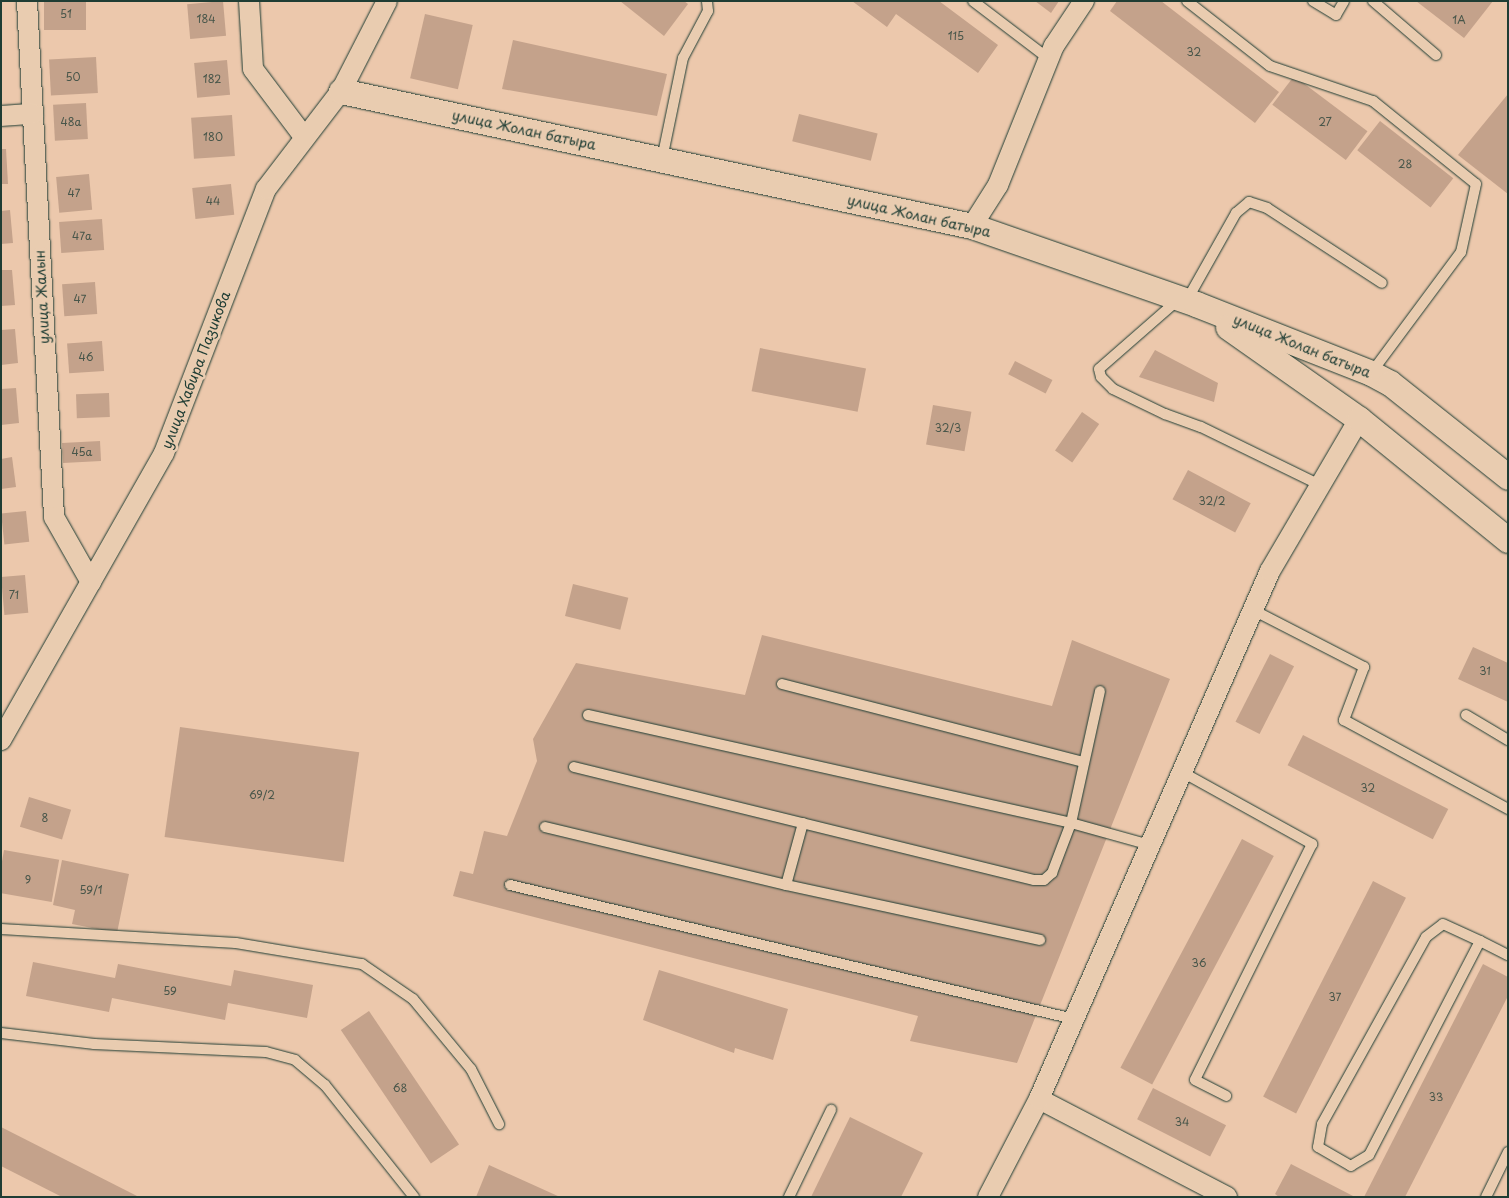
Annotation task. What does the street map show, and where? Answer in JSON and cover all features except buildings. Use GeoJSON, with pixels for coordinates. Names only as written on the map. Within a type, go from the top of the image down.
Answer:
{"type":"FeatureCollection","features":[{"type":"Feature","properties":{"kind":"street","name":"улица Жалын"},"geometry":{"type":"LineString","coordinates":[[27,1],[54,518],[91,582]]}},
{"type":"Feature","properties":{"kind":"street"},"geometry":{"type":"LineString","coordinates":[[249,1],[253,69],[305,138]]}},
{"type":"Feature","properties":{"kind":"street","name":"улица Хабира Пазикова"},"geometry":{"type":"LineString","coordinates":[[1,740],[164,453],[266,189],[342,91],[387,1]]}},
{"type":"Feature","properties":{"kind":"street"},"geometry":{"type":"LineString","coordinates":[[972,226],[998,185],[1049,59],[1084,1]]}},
{"type":"Feature","properties":{"kind":"street","name":"улица Жолан батыра"},"geometry":{"type":"LineString","coordinates":[[342,91],[972,226],[1188,301],[1371,373],[1390,383],[1508,477]]}},
{"type":"Feature","properties":{"kind":"street"},"geometry":{"type":"LineString","coordinates":[[1,116],[33,114]]}},
{"type":"Feature","properties":{"kind":"street"},"geometry":{"type":"LineString","coordinates":[[1188,301],[1358,419],[1508,540]]}},
{"type":"Feature","properties":{"kind":"street"},"geometry":{"type":"LineString","coordinates":[[988,1197],[1039,1098],[1270,571],[1358,419]]}},
{"type":"Feature","properties":{"kind":"street"},"geometry":{"type":"LineString","coordinates":[[1039,1098],[1227,1197]]}},
{"type":"Feature","properties":{"kind":"lane"},"geometry":{"type":"LineString","coordinates":[[662,160],[683,58],[708,11],[707,1]]}},
{"type":"Feature","properties":{"kind":"lane"},"geometry":{"type":"LineString","coordinates":[[973,1],[1049,59]]}},
{"type":"Feature","properties":{"kind":"lane"},"geometry":{"type":"LineString","coordinates":[[1186,1],[1270,66],[1373,100],[1476,184],[1461,252],[1371,373]]}},
{"type":"Feature","properties":{"kind":"lane"},"geometry":{"type":"LineString","coordinates":[[1313,1],[1336,15],[1344,1]]}},
{"type":"Feature","properties":{"kind":"lane"},"geometry":{"type":"LineString","coordinates":[[1373,1],[1436,54]]}},
{"type":"Feature","properties":{"kind":"lane"},"geometry":{"type":"LineString","coordinates":[[1320,486],[1201,427],[1165,414],[1113,389],[1101,377],[1099,369],[1188,301],[1236,213],[1249,202],[1267,208],[1382,283]]}},
{"type":"Feature","properties":{"kind":"lane"},"geometry":{"type":"LineString","coordinates":[[1253,610],[1364,667],[1344,720],[1508,809]]}},
{"type":"Feature","properties":{"kind":"lane"},"geometry":{"type":"LineString","coordinates":[[782,684],[1084,762]]}},
{"type":"Feature","properties":{"kind":"lane"},"geometry":{"type":"LineString","coordinates":[[574,768],[1039,880],[1052,873],[1071,823],[1100,691]]}},
{"type":"Feature","properties":{"kind":"lane"},"geometry":{"type":"LineString","coordinates":[[1466,715],[1508,740]]}},
{"type":"Feature","properties":{"kind":"lane"},"geometry":{"type":"LineString","coordinates":[[588,716],[1071,823],[1150,845]]}},
{"type":"Feature","properties":{"kind":"lane"},"geometry":{"type":"LineString","coordinates":[[1182,772],[1312,844],[1195,1080],[1226,1096]]}},
{"type":"Feature","properties":{"kind":"lane"},"geometry":{"type":"LineString","coordinates":[[786,885],[803,823]]}},
{"type":"Feature","properties":{"kind":"lane"},"geometry":{"type":"LineString","coordinates":[[544,827],[786,885],[1040,940]]}},
{"type":"Feature","properties":{"kind":"lane"},"geometry":{"type":"LineString","coordinates":[[510,885],[1074,1019]]}},
{"type":"Feature","properties":{"kind":"lane"},"geometry":{"type":"LineString","coordinates":[[1480,941],[1369,1155],[1351,1166],[1318,1147],[1322,1124],[1426,937],[1443,924],[1480,941],[1508,955]]}},
{"type":"Feature","properties":{"kind":"lane"},"geometry":{"type":"LineString","coordinates":[[1,929],[236,943],[362,964],[413,999],[471,1069],[499,1124]]}},
{"type":"Feature","properties":{"kind":"lane"},"geometry":{"type":"LineString","coordinates":[[1,1033],[94,1044],[266,1052],[295,1060],[325,1085],[414,1197]]}},
{"type":"Feature","properties":{"kind":"lane"},"geometry":{"type":"LineString","coordinates":[[789,1197],[831,1110]]}},
{"type":"Feature","properties":{"kind":"lane"},"geometry":{"type":"LineString","coordinates":[[1486,1197],[1508,1152]]}}]}
